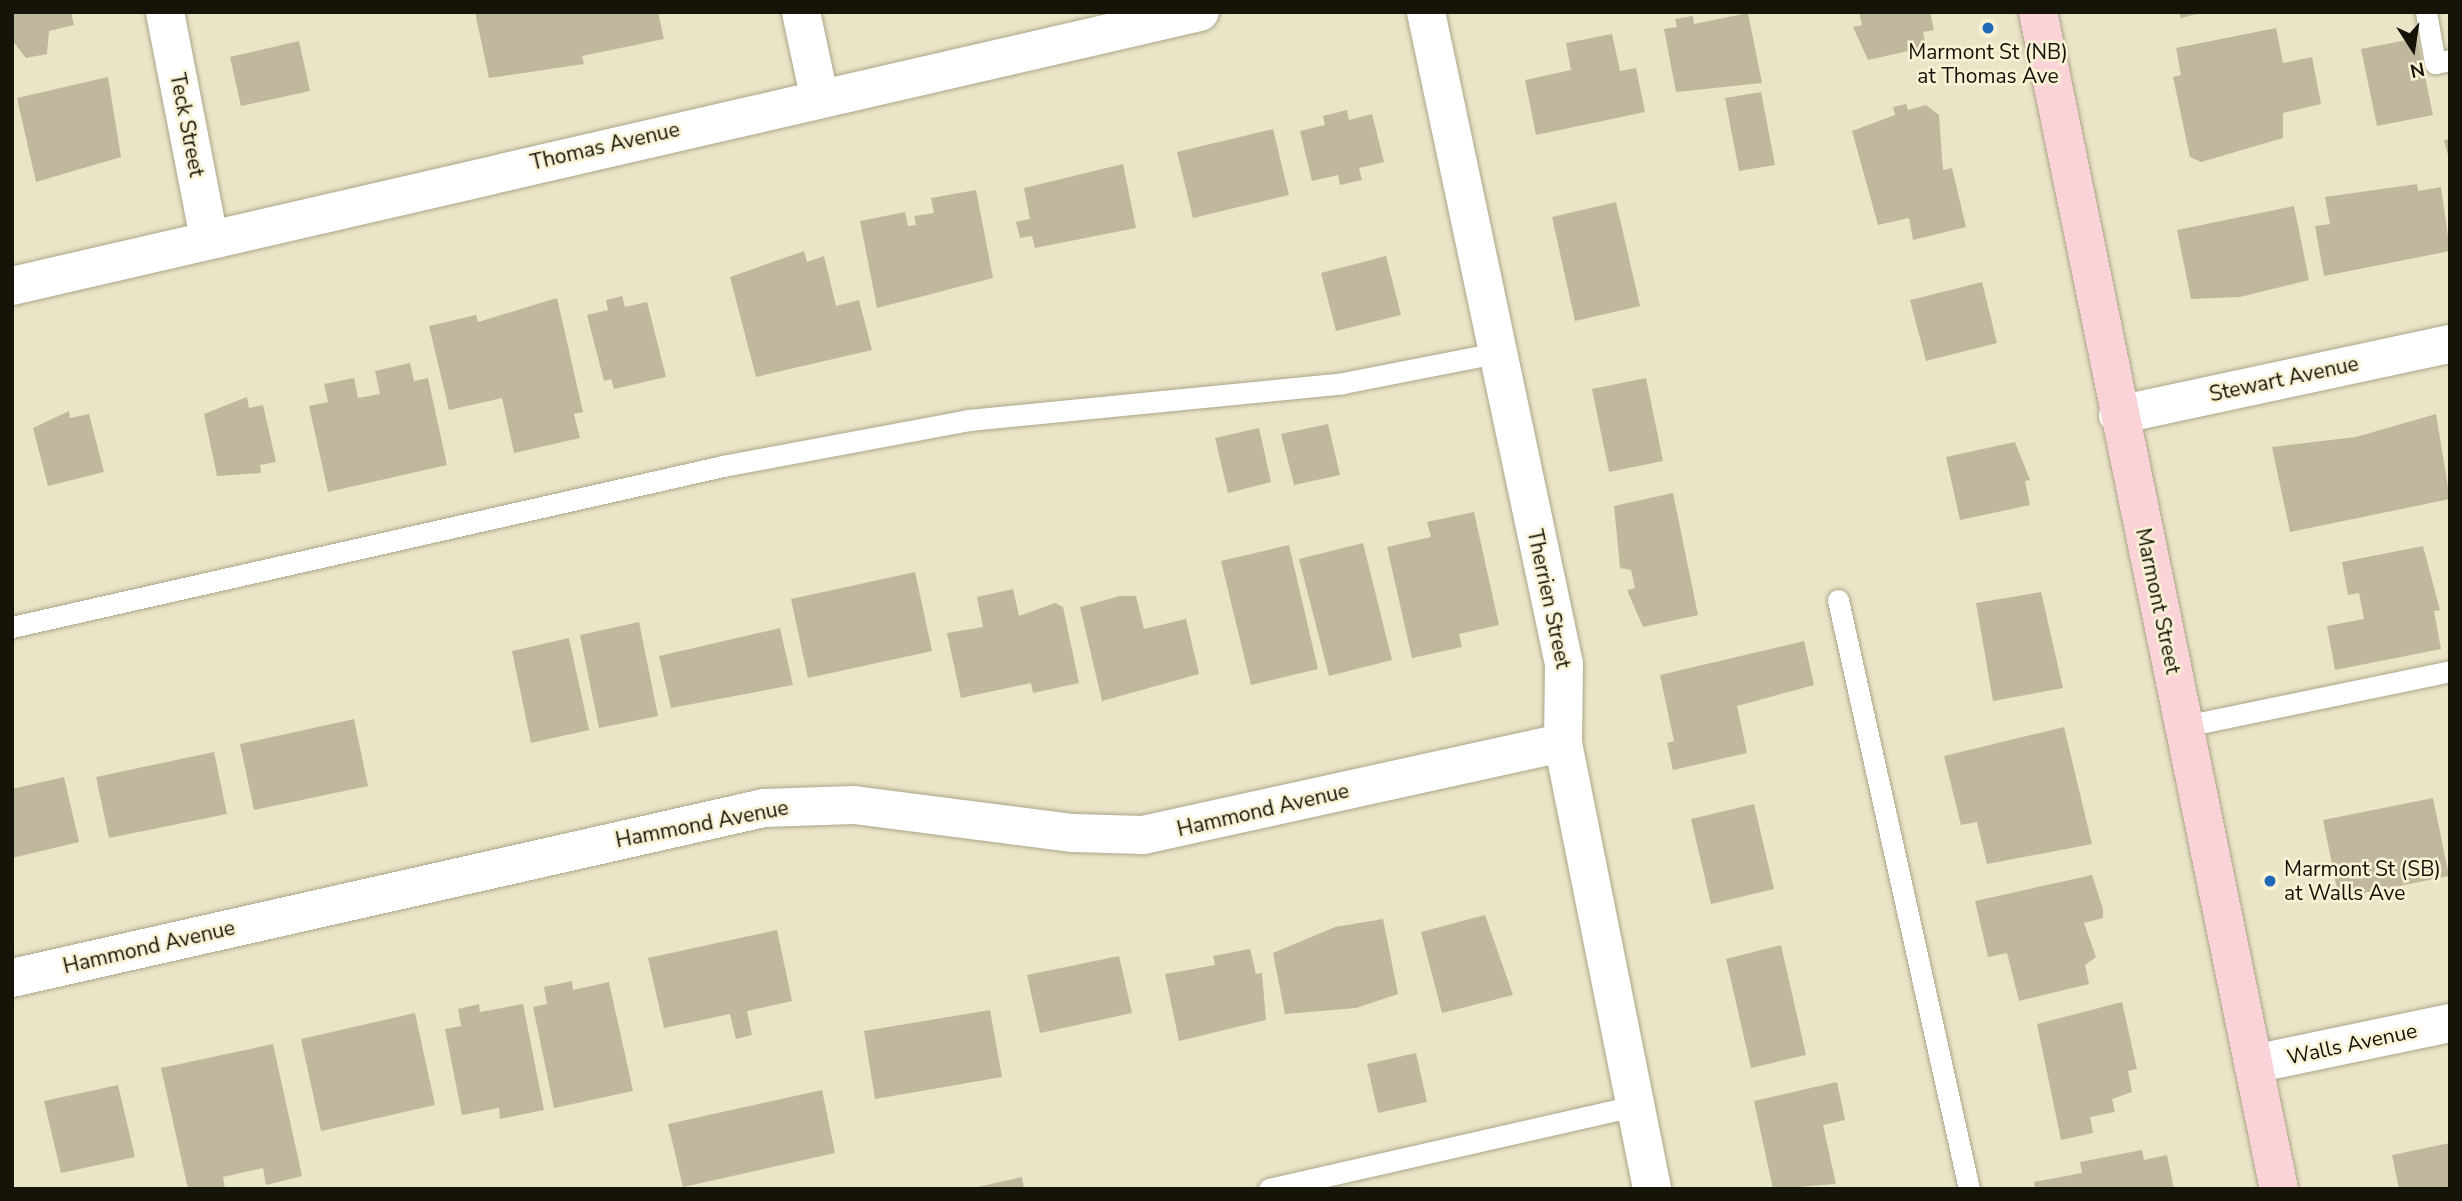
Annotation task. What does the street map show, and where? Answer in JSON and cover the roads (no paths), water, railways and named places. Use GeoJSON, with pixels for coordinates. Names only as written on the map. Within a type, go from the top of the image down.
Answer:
{"type":"FeatureCollection","features":[{"type":"Feature","properties":{"kind":"main road","name":"Marmont Street"},"geometry":{"type":"LineString","coordinates":[[2038,12],[2118,415],[2185,726],[2279,1189]]}},
{"type":"Feature","properties":{"kind":"street","name":"Teck Street"},"geometry":{"type":"LineString","coordinates":[[165,12],[209,238]]}},
{"type":"Feature","properties":{"kind":"street"},"geometry":{"type":"LineString","coordinates":[[801,12],[819,96]]}},
{"type":"Feature","properties":{"kind":"street","name":"Thomas Avenue"},"geometry":{"type":"LineString","coordinates":[[12,286],[819,96],[1200,12]]}},
{"type":"Feature","properties":{"kind":"street","name":"Therrien Street"},"geometry":{"type":"LineString","coordinates":[[1426,12],[1496,353],[1564,664],[1563,743],[1634,1106],[1653,1189]]}},
{"type":"Feature","properties":{"kind":"street","name":"Stewart Avenue"},"geometry":{"type":"LineString","coordinates":[[2118,415],[2450,344]]}},
{"type":"Feature","properties":{"kind":"street","name":"Hammond Avenue"},"geometry":{"type":"LineString","coordinates":[[12,978],[764,808],[891,808],[1073,833],[1143,835],[1563,743]]}},
{"type":"Feature","properties":{"kind":"street","name":"Walls Avenue"},"geometry":{"type":"LineString","coordinates":[[2254,1064],[2450,1023]]}},
{"type":"Feature","properties":{"kind":"lane"},"geometry":{"type":"LineString","coordinates":[[2426,12],[2435,63],[2450,60]]}},
{"type":"Feature","properties":{"kind":"lane"},"geometry":{"type":"LineString","coordinates":[[12,627],[723,466],[969,420],[1343,383],[1496,353]]}},
{"type":"Feature","properties":{"kind":"lane"},"geometry":{"type":"LineString","coordinates":[[1838,600],[1969,1189]]}},
{"type":"Feature","properties":{"kind":"lane"},"geometry":{"type":"LineString","coordinates":[[2185,726],[2450,671]]}},
{"type":"Feature","properties":{"kind":"lane"},"geometry":{"type":"LineString","coordinates":[[1269,1189],[1634,1106]]}},
{"type":"Feature","properties":{"kind":"place","name":"Marmont St (NB) at Thomas Ave"},"geometry":{"type":"Point","coordinates":[1988,28]}},
{"type":"Feature","properties":{"kind":"place","name":"Marmont St (SB) at Walls Ave"},"geometry":{"type":"Point","coordinates":[2270,881]}}]}
